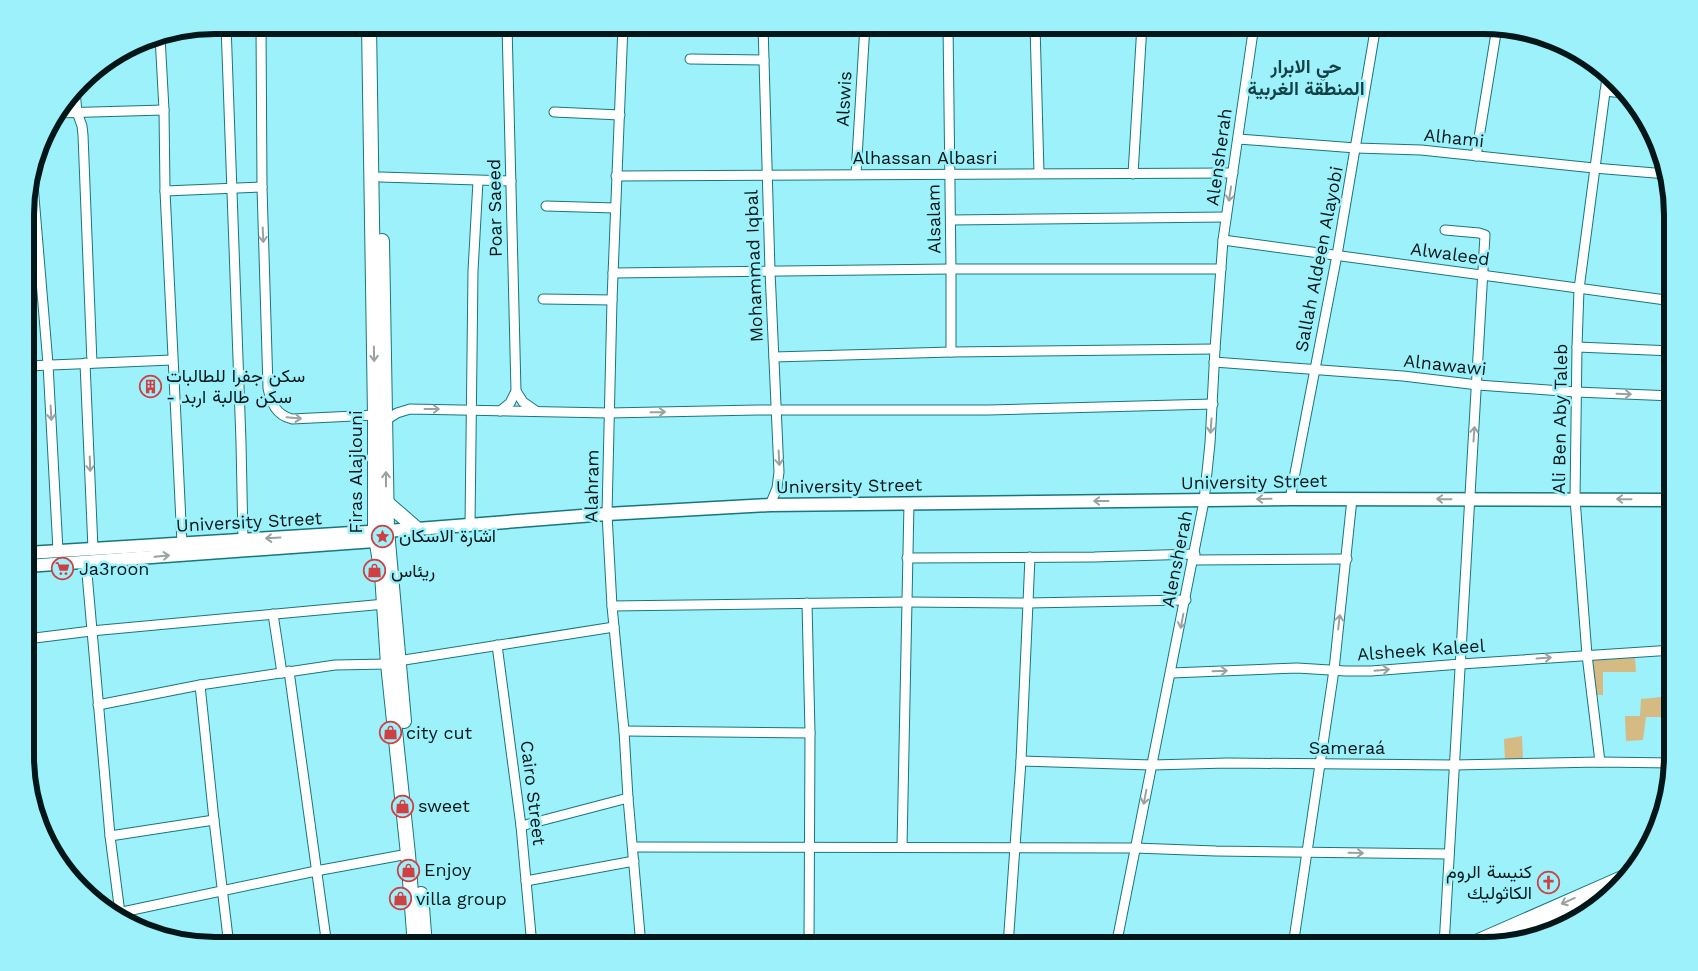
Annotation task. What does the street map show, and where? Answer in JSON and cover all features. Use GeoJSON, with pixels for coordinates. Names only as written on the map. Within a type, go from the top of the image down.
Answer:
{"type":"FeatureCollection","features":[{"type":"Feature","properties":{"kind":"main road","name":"Firas Alajlouni"},"geometry":{"type":"LineString","coordinates":[[369,34],[380,418],[387,503],[381,535],[424,937]]}},
{"type":"Feature","properties":{"kind":"main road","name":"Firas Alajlouni"},"geometry":{"type":"LineString","coordinates":[[379,34],[382,574],[384,604],[394,662],[414,937]]}},
{"type":"Feature","properties":{"kind":"main road","name":"University Street"},"geometry":{"type":"LineString","coordinates":[[34,566],[381,535],[417,529],[607,514],[770,505],[1290,499],[1664,500]]}},
{"type":"Feature","properties":{"kind":"main road"},"geometry":{"type":"LineString","coordinates":[[387,503],[417,529]]}},
{"type":"Feature","properties":{"kind":"main road","name":"University Street"},"geometry":{"type":"LineString","coordinates":[[34,553],[182,543],[381,535]]}},
{"type":"Feature","properties":{"kind":"main road"},"geometry":{"type":"LineString","coordinates":[[1488,937],[1613,882]]}},
{"type":"Feature","properties":{"kind":"street"},"geometry":{"type":"LineString","coordinates":[[226,34],[243,540]]}},
{"type":"Feature","properties":{"kind":"street"},"geometry":{"type":"LineString","coordinates":[[261,34],[262,186],[268,388],[274,407],[285,417],[292,419],[380,418],[410,409],[609,413],[776,410],[988,410],[1213,404]]}},
{"type":"Feature","properties":{"kind":"street","name":"Poar Saeed"},"geometry":{"type":"LineString","coordinates":[[507,34],[516,391]]}},
{"type":"Feature","properties":{"kind":"street","name":"Alahram"},"geometry":{"type":"LineString","coordinates":[[623,34],[616,176],[607,514],[612,606],[640,937]]}},
{"type":"Feature","properties":{"kind":"street","name":"Mohammad Iqbal"},"geometry":{"type":"LineString","coordinates":[[763,34],[770,271],[779,472],[777,488],[770,505]]}},
{"type":"Feature","properties":{"kind":"street","name":"Alswis"},"geometry":{"type":"LineString","coordinates":[[856,174],[864,34]]}},
{"type":"Feature","properties":{"kind":"street","name":"Alsalam"},"geometry":{"type":"LineString","coordinates":[[948,34],[951,352]]}},
{"type":"Feature","properties":{"kind":"street"},"geometry":{"type":"LineString","coordinates":[[1035,34],[1039,174]]}},
{"type":"Feature","properties":{"kind":"street"},"geometry":{"type":"LineString","coordinates":[[1133,174],[1141,34]]}},
{"type":"Feature","properties":{"kind":"street","name":"Alensherah"},"geometry":{"type":"LineString","coordinates":[[1118,937],[1186,600],[1204,501],[1213,404],[1214,362],[1223,240],[1253,34]]}},
{"type":"Feature","properties":{"kind":"street","name":"Sallah Aldeen Alayobi"},"geometry":{"type":"LineString","coordinates":[[1290,499],[1337,255],[1375,34]]}},
{"type":"Feature","properties":{"kind":"street"},"geometry":{"type":"LineString","coordinates":[[1476,156],[1496,34]]}},
{"type":"Feature","properties":{"kind":"street"},"geometry":{"type":"LineString","coordinates":[[160,42],[172,360],[182,543]]}},
{"type":"Feature","properties":{"kind":"street"},"geometry":{"type":"LineString","coordinates":[[690,60],[764,60]]}},
{"type":"Feature","properties":{"kind":"street","name":"Ali Ben Aby Taleb"},"geometry":{"type":"LineString","coordinates":[[1600,762],[1587,655],[1575,499],[1576,347],[1579,289],[1606,82]]}},
{"type":"Feature","properties":{"kind":"street"},"geometry":{"type":"LineString","coordinates":[[1605,91],[1616,92]]}},
{"type":"Feature","properties":{"kind":"street"},"geometry":{"type":"LineString","coordinates":[[76,99],[77,112],[82,126],[93,549]]}},
{"type":"Feature","properties":{"kind":"street"},"geometry":{"type":"LineString","coordinates":[[65,113],[164,110]]}},
{"type":"Feature","properties":{"kind":"street"},"geometry":{"type":"LineString","coordinates":[[554,112],[620,115]]}},
{"type":"Feature","properties":{"kind":"street","name":"Alhami"},"geometry":{"type":"LineString","coordinates":[[1238,139],[1356,148],[1422,150],[1659,173]]}},
{"type":"Feature","properties":{"kind":"street","name":"Alhassan Albasri"},"geometry":{"type":"LineString","coordinates":[[616,176],[1233,173]]}},
{"type":"Feature","properties":{"kind":"street"},"geometry":{"type":"LineString","coordinates":[[380,177],[511,181]]}},
{"type":"Feature","properties":{"kind":"street"},"geometry":{"type":"LineString","coordinates":[[470,525],[473,271],[478,181]]}},
{"type":"Feature","properties":{"kind":"street"},"geometry":{"type":"LineString","coordinates":[[165,191],[262,186]]}},
{"type":"Feature","properties":{"kind":"street"},"geometry":{"type":"LineString","coordinates":[[34,202],[48,364],[58,551]]}},
{"type":"Feature","properties":{"kind":"street"},"geometry":{"type":"LineString","coordinates":[[546,206],[615,208]]}},
{"type":"Feature","properties":{"kind":"street"},"geometry":{"type":"LineString","coordinates":[[951,220],[1226,217]]}},
{"type":"Feature","properties":{"kind":"street"},"geometry":{"type":"LineString","coordinates":[[1444,937],[1469,500],[1478,385],[1485,235],[1482,233],[1445,230]]}},
{"type":"Feature","properties":{"kind":"street","name":"Alwaleed"},"geometry":{"type":"LineString","coordinates":[[1223,240],[1664,300]]}},
{"type":"Feature","properties":{"kind":"street"},"geometry":{"type":"LineString","coordinates":[[613,273],[951,269],[1220,269]]}},
{"type":"Feature","properties":{"kind":"street"},"geometry":{"type":"LineString","coordinates":[[543,299],[612,300]]}},
{"type":"Feature","properties":{"kind":"street"},"geometry":{"type":"LineString","coordinates":[[1576,347],[1664,351]]}},
{"type":"Feature","properties":{"kind":"street"},"geometry":{"type":"LineString","coordinates":[[774,357],[951,352],[1215,349]]}},
{"type":"Feature","properties":{"kind":"street"},"geometry":{"type":"LineString","coordinates":[[34,365],[172,360]]}},
{"type":"Feature","properties":{"kind":"street","name":"Alnawawi"},"geometry":{"type":"LineString","coordinates":[[1214,362],[1403,376],[1478,385],[1664,396]]}},
{"type":"Feature","properties":{"kind":"street"},"geometry":{"type":"LineString","coordinates":[[500,411],[510,403],[516,391]]}},
{"type":"Feature","properties":{"kind":"street"},"geometry":{"type":"LineString","coordinates":[[516,391],[523,402],[539,412]]}},
{"type":"Feature","properties":{"kind":"street"},"geometry":{"type":"LineString","coordinates":[[1295,937],[1334,670],[1352,499]]}},
{"type":"Feature","properties":{"kind":"street"},"geometry":{"type":"LineString","coordinates":[[902,847],[909,503]]}},
{"type":"Feature","properties":{"kind":"street"},"geometry":{"type":"LineString","coordinates":[[1009,937],[1021,761],[1030,557]]}},
{"type":"Feature","properties":{"kind":"street"},"geometry":{"type":"LineString","coordinates":[[907,558],[1194,557],[1347,559]]}},
{"type":"Feature","properties":{"kind":"street"},"geometry":{"type":"LineString","coordinates":[[86,562],[117,909]]}},
{"type":"Feature","properties":{"kind":"street"},"geometry":{"type":"LineString","coordinates":[[612,606],[1186,600]]}},
{"type":"Feature","properties":{"kind":"street"},"geometry":{"type":"LineString","coordinates":[[34,638],[91,631],[384,604]]}},
{"type":"Feature","properties":{"kind":"street"},"geometry":{"type":"LineString","coordinates":[[807,604],[810,733],[809,937]]}},
{"type":"Feature","properties":{"kind":"street"},"geometry":{"type":"LineString","coordinates":[[273,614],[285,672],[326,937]]}},
{"type":"Feature","properties":{"kind":"street"},"geometry":{"type":"LineString","coordinates":[[98,705],[285,672],[335,665],[394,662],[614,627]]}},
{"type":"Feature","properties":{"kind":"street","name":"Cairo Street"},"geometry":{"type":"LineString","coordinates":[[497,645],[521,826],[531,937]]}},
{"type":"Feature","properties":{"kind":"street","name":"Alsheek Kaleel"},"geometry":{"type":"LineString","coordinates":[[1171,673],[1297,668],[1371,671],[1664,651]]}},
{"type":"Feature","properties":{"kind":"street"},"geometry":{"type":"LineString","coordinates":[[200,686],[228,937]]}},
{"type":"Feature","properties":{"kind":"street"},"geometry":{"type":"LineString","coordinates":[[624,731],[810,733]]}},
{"type":"Feature","properties":{"kind":"street","name":"Sameraá"},"geometry":{"type":"LineString","coordinates":[[1021,761],[1152,765],[1228,763],[1454,765],[1600,762],[1664,763]]}},
{"type":"Feature","properties":{"kind":"street"},"geometry":{"type":"LineString","coordinates":[[521,826],[628,798]]}},
{"type":"Feature","properties":{"kind":"street"},"geometry":{"type":"LineString","coordinates":[[110,836],[214,820]]}},
{"type":"Feature","properties":{"kind":"street"},"geometry":{"type":"LineString","coordinates":[[633,846],[1135,848],[1449,854]]}},
{"type":"Feature","properties":{"kind":"street"},"geometry":{"type":"LineString","coordinates":[[126,914],[316,870],[408,854]]}},
{"type":"Feature","properties":{"kind":"street"},"geometry":{"type":"LineString","coordinates":[[526,882],[634,860]]}},
{"type":"Feature","properties":{"kind":"shaded area"},"geometry":{"type":"Polygon","coordinates":[[[1635,658],[1636,672],[1603,672],[1603,695],[1595,695],[1590,660],[1635,658]]]}},
{"type":"Feature","properties":{"kind":"shaded area"},"geometry":{"type":"Polygon","coordinates":[[[1662,697],[1663,717],[1646,717],[1643,740],[1626,741],[1625,716],[1640,716],[1641,699],[1662,697]]]}},
{"type":"Feature","properties":{"kind":"shaded area"},"geometry":{"type":"Polygon","coordinates":[[[1522,736],[1523,761],[1505,761],[1504,739],[1522,736]]]}},
{"type":"Feature","properties":{"kind":"place","name":"سكن جفرا للطالبات - سكن طالبة اربد"},"geometry":{"type":"Point","coordinates":[150,386]}},
{"type":"Feature","properties":{"kind":"place","name":"اشارة الاسكان"},"geometry":{"type":"Point","coordinates":[383,536]}},
{"type":"Feature","properties":{"kind":"place","name":"Ja3roon"},"geometry":{"type":"Point","coordinates":[63,569]}},
{"type":"Feature","properties":{"kind":"place","name":"ريئاس"},"geometry":{"type":"Point","coordinates":[375,571]}},
{"type":"Feature","properties":{"kind":"place","name":"city cut"},"geometry":{"type":"Point","coordinates":[390,733]}},
{"type":"Feature","properties":{"kind":"place","name":"sweet"},"geometry":{"type":"Point","coordinates":[402,806]}},
{"type":"Feature","properties":{"kind":"place","name":"Enjoy"},"geometry":{"type":"Point","coordinates":[408,870]}},
{"type":"Feature","properties":{"kind":"place","name":"كنيسة الروم الكاثوليك"},"geometry":{"type":"Point","coordinates":[1548,882]}},
{"type":"Feature","properties":{"kind":"place","name":"villa group"},"geometry":{"type":"Point","coordinates":[400,899]}},
{"type":"Feature","properties":{"kind":"district","name":"حي الابرار المنطقة الغربية"},"geometry":{"type":"Point","coordinates":[1306,77]}}]}
